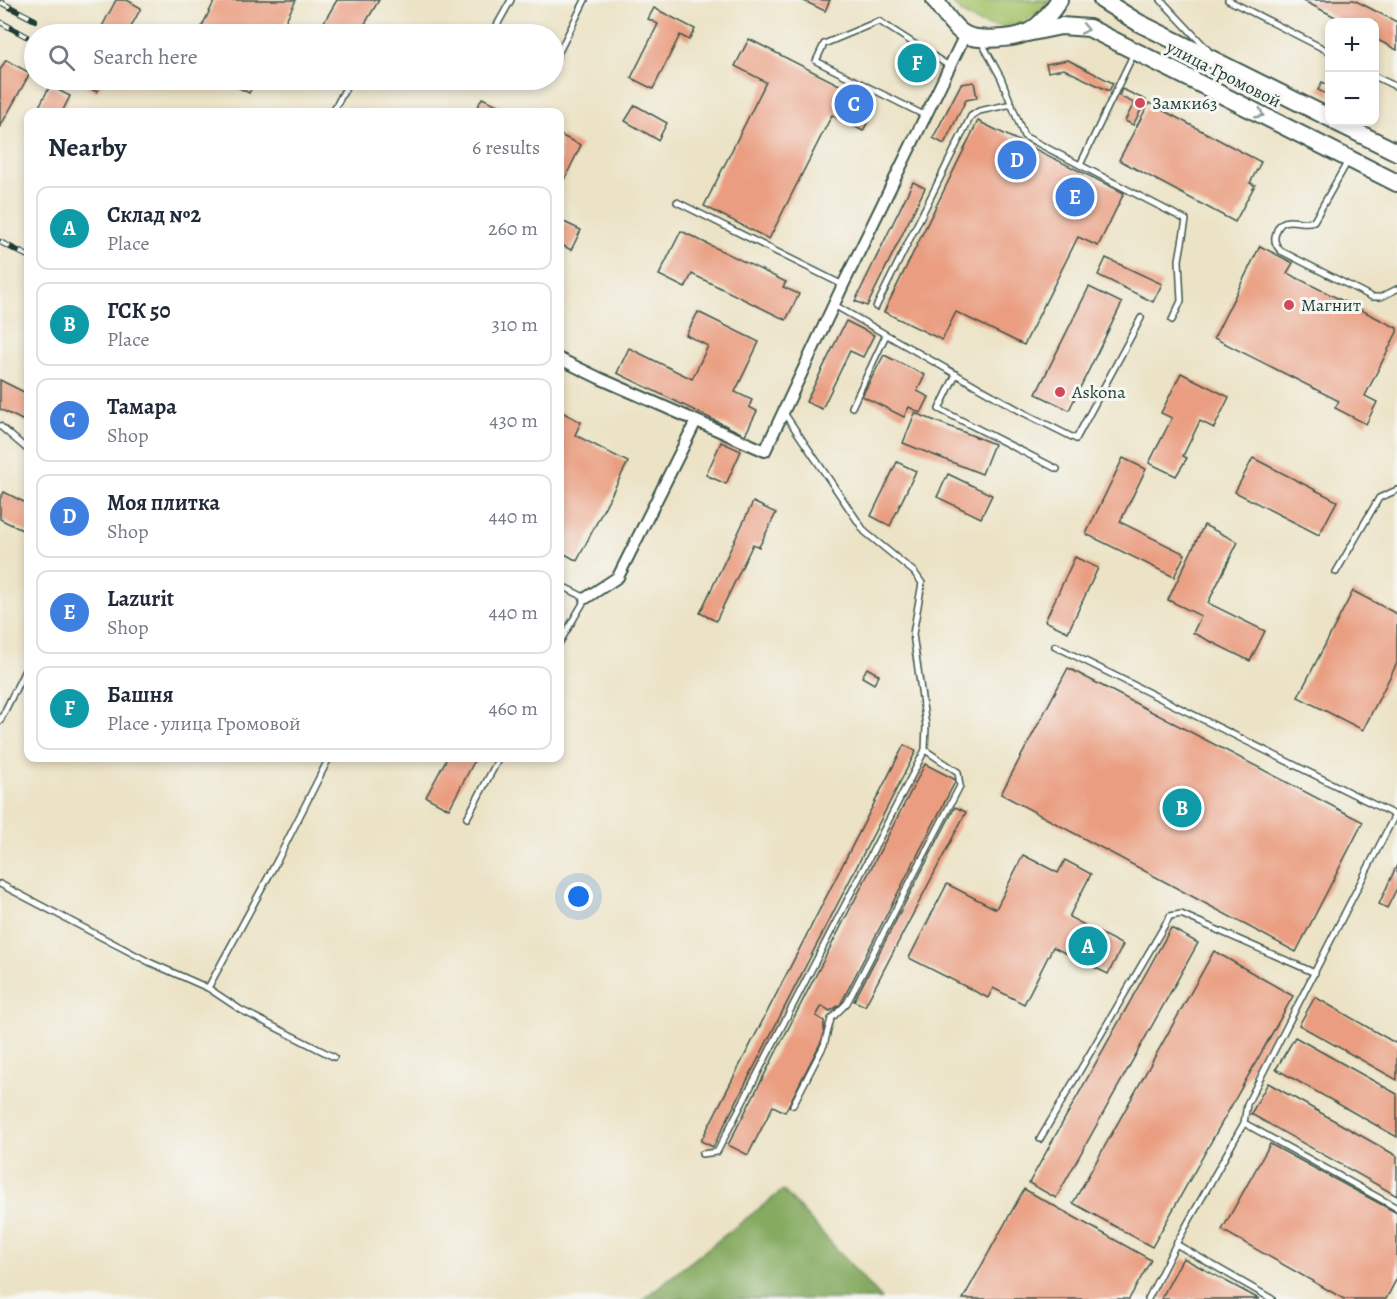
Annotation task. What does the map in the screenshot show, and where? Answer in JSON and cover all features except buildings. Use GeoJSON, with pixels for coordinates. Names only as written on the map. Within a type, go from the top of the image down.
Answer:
{"type":"FeatureCollection","features":[{"type":"Feature","properties":{"kind":"main road"},"geometry":{"type":"LineString","coordinates":[[935,0],[943,12],[972,36]]}},
{"type":"Feature","properties":{"kind":"main road"},"geometry":{"type":"LineString","coordinates":[[1028,33],[1053,11],[1059,0]]}},
{"type":"Feature","properties":{"kind":"main road","name":"улица Громовой"},"geometry":{"type":"LineString","coordinates":[[1102,0],[1139,23],[1325,116]]}},
{"type":"Feature","properties":{"kind":"main road","name":"улица Громовой"},"geometry":{"type":"LineString","coordinates":[[972,36],[994,39],[1061,26],[1089,28],[1397,183]]}},
{"type":"Feature","properties":{"kind":"main road"},"geometry":{"type":"LineString","coordinates":[[1344,126],[1397,152]]}},
{"type":"Feature","properties":{"kind":"street"},"geometry":{"type":"LineString","coordinates":[[564,361],[765,451],[950,67],[972,36]]}},
{"type":"Feature","properties":{"kind":"street"},"geometry":{"type":"LineString","coordinates":[[586,598],[618,577],[696,421]]}},
{"type":"Feature","properties":{"kind":"lane"},"geometry":{"type":"LineString","coordinates":[[498,24],[511,0]]}},
{"type":"Feature","properties":{"kind":"lane"},"geometry":{"type":"LineString","coordinates":[[564,42],[585,0]]}},
{"type":"Feature","properties":{"kind":"lane"},"geometry":{"type":"LineString","coordinates":[[1161,0],[1221,64]]}},
{"type":"Feature","properties":{"kind":"lane"},"geometry":{"type":"LineString","coordinates":[[1228,0],[1325,50]]}},
{"type":"Feature","properties":{"kind":"lane"},"geometry":{"type":"LineString","coordinates":[[926,116],[816,61],[824,44],[879,21],[950,67]]}},
{"type":"Feature","properties":{"kind":"lane"},"geometry":{"type":"LineString","coordinates":[[972,36],[1001,78],[1024,136],[1186,220],[1179,260],[1181,301],[1172,320]]}},
{"type":"Feature","properties":{"kind":"lane"},"geometry":{"type":"LineString","coordinates":[[1080,165],[1135,51]]}},
{"type":"Feature","properties":{"kind":"lane"},"geometry":{"type":"LineString","coordinates":[[1379,78],[1397,87]]}},
{"type":"Feature","properties":{"kind":"lane"},"geometry":{"type":"LineString","coordinates":[[335,108],[345,90]]}},
{"type":"Feature","properties":{"kind":"lane"},"geometry":{"type":"LineString","coordinates":[[876,307],[971,116],[978,111],[1012,104]]}},
{"type":"Feature","properties":{"kind":"lane"},"geometry":{"type":"LineString","coordinates":[[1349,159],[1314,221],[1304,223],[1292,220],[1281,224],[1275,234],[1276,246],[1281,251],[1372,297],[1381,297],[1397,289]]}},
{"type":"Feature","properties":{"kind":"lane"},"geometry":{"type":"LineString","coordinates":[[677,202],[843,285]]}},
{"type":"Feature","properties":{"kind":"lane"},"geometry":{"type":"LineString","coordinates":[[834,305],[1076,439],[1141,318]]}},
{"type":"Feature","properties":{"kind":"lane"},"geometry":{"type":"LineString","coordinates":[[852,407],[886,335]]}},
{"type":"Feature","properties":{"kind":"lane"},"geometry":{"type":"LineString","coordinates":[[956,374],[939,409],[1057,469]]}},
{"type":"Feature","properties":{"kind":"lane"},"geometry":{"type":"LineString","coordinates":[[702,1154],[717,1152],[925,750],[926,726],[912,634],[922,583],[914,572],[865,532],[783,412]]}},
{"type":"Feature","properties":{"kind":"lane"},"geometry":{"type":"LineString","coordinates":[[0,426],[24,447]]}},
{"type":"Feature","properties":{"kind":"lane"},"geometry":{"type":"LineString","coordinates":[[1336,572],[1379,498],[1397,490]]}},
{"type":"Feature","properties":{"kind":"lane"},"geometry":{"type":"LineString","coordinates":[[564,587],[586,598],[564,635]]}},
{"type":"Feature","properties":{"kind":"lane"},"geometry":{"type":"LineString","coordinates":[[1055,646],[1396,815],[1247,1104],[1244,1124],[1176,1244],[1148,1299]]}},
{"type":"Feature","properties":{"kind":"lane"},"geometry":{"type":"LineString","coordinates":[[0,721],[24,671]]}},
{"type":"Feature","properties":{"kind":"lane"},"geometry":{"type":"LineString","coordinates":[[793,1105],[824,1045],[831,1019],[847,1003],[960,786],[958,772],[925,750]]}},
{"type":"Feature","properties":{"kind":"lane"},"geometry":{"type":"LineString","coordinates":[[208,988],[327,762]]}},
{"type":"Feature","properties":{"kind":"lane"},"geometry":{"type":"LineString","coordinates":[[467,818],[497,762]]}},
{"type":"Feature","properties":{"kind":"lane"},"geometry":{"type":"LineString","coordinates":[[0,884],[149,962],[208,988],[241,1010],[334,1057]]}},
{"type":"Feature","properties":{"kind":"lane"},"geometry":{"type":"LineString","coordinates":[[1040,1139],[1170,916],[1181,914],[1315,973]]}},
{"type":"Feature","properties":{"kind":"lane"},"geometry":{"type":"LineString","coordinates":[[1244,1124],[1397,1208]]}},
{"type":"Feature","properties":{"kind":"lane"},"geometry":{"type":"LineString","coordinates":[[1176,1244],[1272,1299]]}},
{"type":"Feature","properties":{"kind":"green space"},"geometry":{"type":"Polygon","coordinates":[[[951,0],[1049,0],[1027,20],[1014,25],[1000,26],[986,25],[973,20],[951,0]]]}},
{"type":"Feature","properties":{"kind":"green space"},"geometry":{"type":"Polygon","coordinates":[[[783,1190],[882,1299],[643,1299],[783,1190]]]}},
{"type":"Feature","properties":{"kind":"railway"},"geometry":{"type":"LineString","coordinates":[[0,2],[35,20]]}},
{"type":"Feature","properties":{"kind":"railway"},"geometry":{"type":"LineString","coordinates":[[0,22],[24,35]]}},
{"type":"Feature","properties":{"kind":"railway"},"geometry":{"type":"LineString","coordinates":[[0,242],[24,254]]}},
{"type":"Feature","properties":{"kind":"place","name":"Башня"},"geometry":{"type":"Point","coordinates":[917,63]}},
{"type":"Feature","properties":{"kind":"place","name":"Замки63"},"geometry":{"type":"Point","coordinates":[1140,103]}},
{"type":"Feature","properties":{"kind":"place","name":"Тамара"},"geometry":{"type":"Point","coordinates":[854,104]}},
{"type":"Feature","properties":{"kind":"place","name":"Моя плитка"},"geometry":{"type":"Point","coordinates":[1017,160]}},
{"type":"Feature","properties":{"kind":"place","name":"Lazurit"},"geometry":{"type":"Point","coordinates":[1075,197]}},
{"type":"Feature","properties":{"kind":"place","name":"Магнит"},"geometry":{"type":"Point","coordinates":[1289,305]}},
{"type":"Feature","properties":{"kind":"place","name":"Askona"},"geometry":{"type":"Point","coordinates":[1060,392]}},
{"type":"Feature","properties":{"kind":"place","name":"ГСК 50"},"geometry":{"type":"Point","coordinates":[1182,808]}},
{"type":"Feature","properties":{"kind":"place","name":"Склад №2"},"geometry":{"type":"Point","coordinates":[1088,946]}}]}
